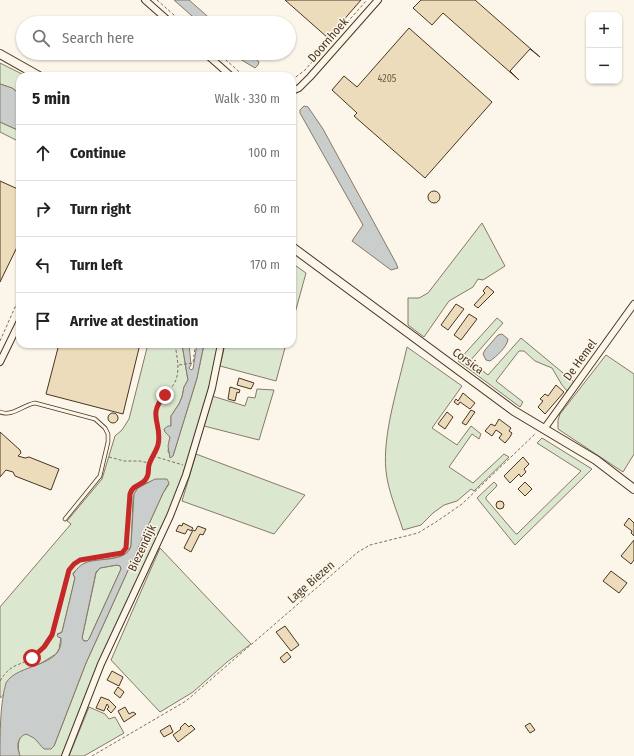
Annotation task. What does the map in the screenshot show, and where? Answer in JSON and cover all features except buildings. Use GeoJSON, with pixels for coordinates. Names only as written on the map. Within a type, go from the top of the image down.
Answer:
{"type":"FeatureCollection","features":[{"type":"Feature","properties":{"kind":"street"},"geometry":{"type":"LineString","coordinates":[[145,0],[163,16]]}},
{"type":"Feature","properties":{"kind":"street","name":"Doornhoek"},"geometry":{"type":"LineString","coordinates":[[296,90],[310,77],[378,0]]}},
{"type":"Feature","properties":{"kind":"street"},"geometry":{"type":"LineString","coordinates":[[0,54],[32,72]]}},
{"type":"Feature","properties":{"kind":"street"},"geometry":{"type":"LineString","coordinates":[[213,60],[226,72]]}},
{"type":"Feature","properties":{"kind":"street","name":"Corsica"},"geometry":{"type":"LineString","coordinates":[[296,249],[514,411],[596,460],[634,489]]}},
{"type":"Feature","properties":{"kind":"street","name":"De Hemel"},"geometry":{"type":"LineString","coordinates":[[544,429],[634,304]]}},
{"type":"Feature","properties":{"kind":"street"},"geometry":{"type":"LineString","coordinates":[[0,362],[16,330]]}},
{"type":"Feature","properties":{"kind":"street","name":"Biezendijk"},"geometry":{"type":"LineString","coordinates":[[65,756],[101,664],[170,516],[186,475],[212,388],[220,348]]}},
{"type":"Feature","properties":{"kind":"lane"},"geometry":{"type":"LineString","coordinates":[[0,412],[10,414],[34,403],[94,419],[105,428],[108,434],[108,442],[100,476],[65,519]]}},
{"type":"Feature","properties":{"kind":"path"},"geometry":{"type":"LineString","coordinates":[[157,0],[176,16]]}},
{"type":"Feature","properties":{"kind":"path","name":"Doornhoek"},"geometry":{"type":"LineString","coordinates":[[296,77],[305,70],[367,0]]}},
{"type":"Feature","properties":{"kind":"path"},"geometry":{"type":"LineString","coordinates":[[226,60],[239,72]]}},
{"type":"Feature","properties":{"kind":"path"},"geometry":{"type":"LineString","coordinates":[[0,341],[16,305]]}},
{"type":"Feature","properties":{"kind":"path"},"geometry":{"type":"LineString","coordinates":[[0,681],[7,671],[13,666],[37,655],[50,639],[55,628],[69,570],[72,566],[80,560],[122,553],[126,548],[131,491],[135,486],[146,479],[150,463],[157,447],[159,437],[155,422],[155,414],[159,401],[175,383],[178,366],[176,348]]}},
{"type":"Feature","properties":{"kind":"path"},"geometry":{"type":"LineString","coordinates":[[178,366],[193,363],[195,348]]}},
{"type":"Feature","properties":{"kind":"path","name":"Lage Biezen"},"geometry":{"type":"LineString","coordinates":[[92,756],[186,701],[358,552],[370,545],[418,533],[462,504],[537,433],[544,429]]}},
{"type":"Feature","properties":{"kind":"path"},"geometry":{"type":"LineString","coordinates":[[105,456],[124,462],[140,461],[150,463]]}},
{"type":"Feature","properties":{"kind":"path"},"geometry":{"type":"LineString","coordinates":[[153,456],[186,466]]}},
{"type":"Feature","properties":{"kind":"green space"},"geometry":{"type":"Polygon","coordinates":[[[0,63],[18,72],[16,72],[16,91],[0,84],[0,63]]]}},
{"type":"Feature","properties":{"kind":"green space"},"geometry":{"type":"Polygon","coordinates":[[[0,122],[16,129],[16,140],[0,132],[0,122]]]}},
{"type":"Feature","properties":{"kind":"green space"},"geometry":{"type":"Polygon","coordinates":[[[482,223],[505,266],[483,280],[478,279],[473,287],[449,301],[424,337],[408,325],[408,298],[419,298],[428,293],[482,223]]]}},
{"type":"Feature","properties":{"kind":"green space"},"geometry":{"type":"Polygon","coordinates":[[[296,266],[306,273],[296,309],[296,266]]]}},
{"type":"Feature","properties":{"kind":"green space"},"geometry":{"type":"Polygon","coordinates":[[[497,318],[503,323],[470,361],[488,375],[521,338],[574,382],[567,391],[552,368],[535,361],[524,351],[519,351],[496,381],[523,402],[520,407],[458,361],[497,318]]]}},
{"type":"Feature","properties":{"kind":"green space"},"geometry":{"type":"Polygon","coordinates":[[[407,347],[462,386],[432,428],[457,445],[471,426],[481,434],[479,439],[472,434],[449,467],[473,483],[504,454],[509,457],[474,491],[471,489],[457,501],[444,505],[421,525],[403,530],[389,486],[385,457],[389,425],[407,347]]]}},
{"type":"Feature","properties":{"kind":"green space"},"geometry":{"type":"Polygon","coordinates":[[[147,348],[183,348],[188,380],[184,387],[179,404],[171,416],[171,426],[165,432],[170,435],[168,452],[173,456],[197,378],[203,348],[219,348],[206,401],[176,495],[62,756],[20,756],[18,749],[19,741],[23,735],[26,734],[31,735],[38,741],[54,746],[86,663],[163,493],[169,484],[165,479],[149,482],[141,486],[134,493],[131,546],[127,553],[119,557],[86,563],[74,572],[73,574],[75,578],[62,632],[57,634],[61,638],[59,649],[56,654],[38,665],[0,698],[0,607],[71,524],[67,521],[102,479],[115,436],[122,430],[129,419],[147,348]]]}},
{"type":"Feature","properties":{"kind":"green space"},"geometry":{"type":"Polygon","coordinates":[[[224,348],[285,348],[276,381],[220,366],[224,348]]]}},
{"type":"Feature","properties":{"kind":"green space"},"geometry":{"type":"Polygon","coordinates":[[[606,355],[634,374],[634,454],[623,472],[558,429],[560,414],[606,355]]]}},
{"type":"Feature","properties":{"kind":"green space"},"geometry":{"type":"Polygon","coordinates":[[[257,389],[274,390],[259,440],[204,426],[212,396],[245,406],[248,397],[255,398],[257,389]]]}},
{"type":"Feature","properties":{"kind":"green space"},"geometry":{"type":"Polygon","coordinates":[[[542,438],[592,469],[515,545],[477,498],[494,482],[497,485],[486,497],[486,499],[517,534],[581,471],[537,443],[542,438]]]}},
{"type":"Feature","properties":{"kind":"green space"},"geometry":{"type":"Polygon","coordinates":[[[196,454],[305,495],[274,534],[182,501],[196,454]]]}},
{"type":"Feature","properties":{"kind":"green space"},"geometry":{"type":"Polygon","coordinates":[[[160,548],[251,644],[227,662],[193,692],[160,712],[111,660],[160,548]]]}},
{"type":"Feature","properties":{"kind":"green space"},"geometry":{"type":"Polygon","coordinates":[[[117,565],[120,566],[121,569],[89,639],[84,641],[82,638],[96,573],[100,568],[117,565]]]}},
{"type":"Feature","properties":{"kind":"green space"},"geometry":{"type":"Polygon","coordinates":[[[89,707],[105,714],[109,719],[115,717],[124,733],[84,756],[69,756],[89,707]]]}},
{"type":"Feature","properties":{"kind":"shaded area"},"geometry":{"type":"Polygon","coordinates":[[[174,0],[189,0],[207,16],[192,16],[174,0]]]}},
{"type":"Feature","properties":{"kind":"shaded area"},"geometry":{"type":"Polygon","coordinates":[[[242,60],[257,60],[259,62],[255,68],[242,60]]]}},
{"type":"Feature","properties":{"kind":"shaded area"},"geometry":{"type":"Polygon","coordinates":[[[0,84],[16,91],[16,129],[0,122],[0,84]]]}},
{"type":"Feature","properties":{"kind":"shaded area"},"geometry":{"type":"Polygon","coordinates":[[[304,106],[308,107],[323,129],[398,268],[391,270],[352,241],[363,225],[300,113],[300,110],[304,106]]]}},
{"type":"Feature","properties":{"kind":"shaded area"},"geometry":{"type":"Polygon","coordinates":[[[502,334],[508,339],[506,345],[493,359],[490,361],[486,360],[483,354],[485,350],[498,335],[502,334]]]}},
{"type":"Feature","properties":{"kind":"shaded area"},"geometry":{"type":"Polygon","coordinates":[[[183,348],[189,348],[191,365],[189,368],[191,370],[193,369],[196,348],[203,348],[197,378],[173,456],[170,458],[168,446],[170,437],[164,429],[171,426],[171,416],[179,404],[184,387],[188,380],[183,348]]]}},
{"type":"Feature","properties":{"kind":"shaded area"},"geometry":{"type":"Polygon","coordinates":[[[155,479],[167,479],[169,483],[163,493],[86,663],[54,746],[51,749],[44,749],[34,738],[26,734],[20,738],[18,743],[20,756],[0,756],[1,709],[6,683],[20,672],[48,660],[55,655],[60,648],[61,638],[57,635],[62,632],[75,578],[73,574],[77,569],[85,563],[111,559],[124,555],[128,551],[131,546],[134,494],[138,488],[155,479]],[[117,565],[100,568],[96,572],[82,638],[84,641],[89,639],[121,569],[120,566],[117,565]]]}},
{"type":"Feature","properties":{"kind":"route"},"geometry":{"type":"LineString","coordinates":[[32,658],[44,647],[52,635],[69,570],[72,566],[80,560],[122,553],[126,548],[130,494],[135,486],[144,482],[148,477],[148,467],[157,447],[159,437],[155,422],[155,414],[159,401],[165,395]]}}]}
